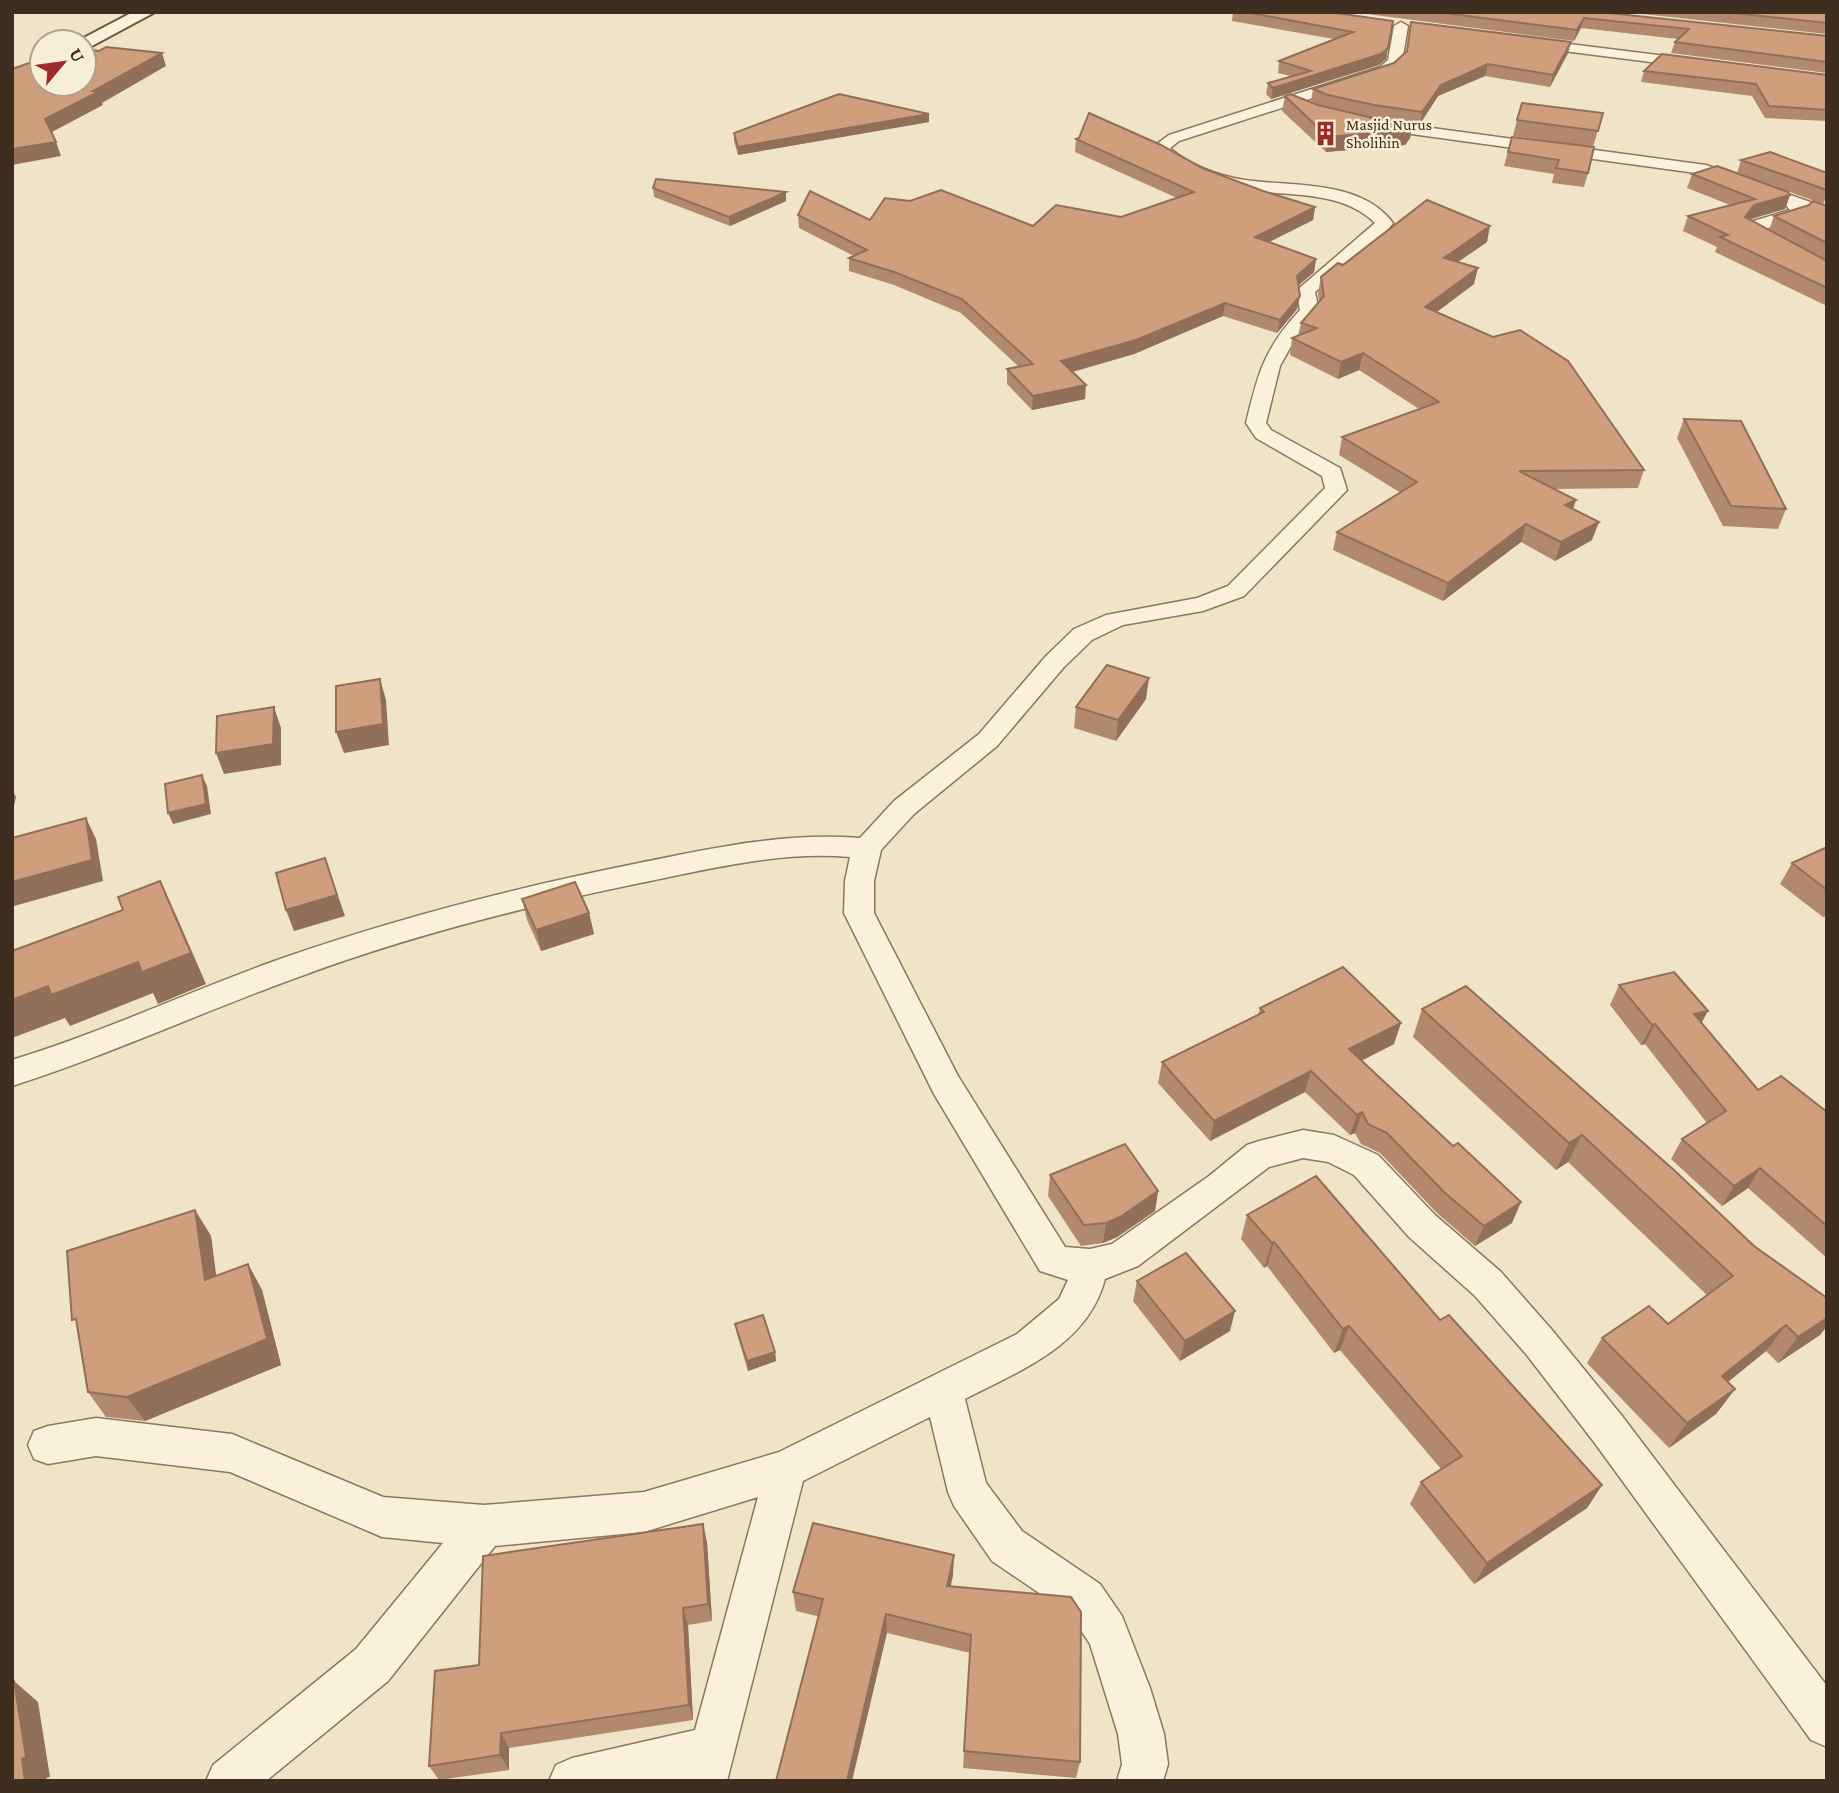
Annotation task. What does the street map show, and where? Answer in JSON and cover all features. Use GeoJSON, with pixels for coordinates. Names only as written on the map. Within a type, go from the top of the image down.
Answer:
{"type":"FeatureCollection","features":[{"type":"Feature","properties":{"kind":"street"},"geometry":{"type":"LineString","coordinates":[[98,36],[147,12]]}},
{"type":"Feature","properties":{"kind":"street"},"geometry":{"type":"LineString","coordinates":[[1401,26],[1395,62],[1391,65],[1300,106],[1174,138],[1161,147],[1165,153],[1194,170],[1245,185],[1291,188],[1347,201],[1378,214],[1384,223],[1375,234],[1305,292],[1310,311],[1287,336],[1270,366],[1256,423],[1263,434],[1332,473],[1336,490],[1323,500],[1236,591],[1219,601],[1198,607],[1120,619],[1098,626],[1077,639],[989,740],[900,813],[867,849],[858,885],[859,913],[946,1085],[1054,1260],[1076,1267],[1108,1264],[1125,1255],[1221,1186],[1259,1154],[1303,1144],[1334,1149],[1366,1165],[1422,1226],[1488,1284],[1539,1342],[1616,1440],[1827,1724]]}},
{"type":"Feature","properties":{"kind":"street"},"geometry":{"type":"LineString","coordinates":[[1615,50],[1625,37]]}},
{"type":"Feature","properties":{"kind":"street"},"geometry":{"type":"LineString","coordinates":[[1518,41],[1615,50],[1719,67]]}},
{"type":"Feature","properties":{"kind":"street"},"geometry":{"type":"LineString","coordinates":[[1360,123],[1706,170],[1827,214]]}},
{"type":"Feature","properties":{"kind":"street"},"geometry":{"type":"LineString","coordinates":[[1788,199],[1800,210],[1797,214],[1755,226],[1751,231],[1827,271]]}},
{"type":"Feature","properties":{"kind":"street"},"geometry":{"type":"LineString","coordinates":[[12,1073],[58,1060],[294,967],[368,943],[563,888],[779,849],[836,845],[867,849]]}},
{"type":"Feature","properties":{"kind":"street"},"geometry":{"type":"LineString","coordinates":[[48,1445],[96,1437],[233,1453],[382,1517],[484,1526],[644,1512],[786,1469],[1031,1346],[1072,1311],[1082,1297],[1090,1267]]}},
{"type":"Feature","properties":{"kind":"street"},"geometry":{"type":"LineString","coordinates":[[943,1390],[968,1492],[1007,1546],[1085,1599],[1107,1631],[1141,1734],[1145,1764],[1140,1781]]}},
{"type":"Feature","properties":{"kind":"street"},"geometry":{"type":"LineString","coordinates":[[572,1781],[709,1765],[786,1469]]}},
{"type":"Feature","properties":{"kind":"street"},"geometry":{"type":"LineString","coordinates":[[229,1781],[372,1665],[484,1526]]}},
{"type":"Feature","properties":{"kind":"building"},"geometry":{"type":"Polygon","coordinates":[[[1245,12],[1329,12],[1393,21],[1388,48],[1381,54],[1273,88],[1268,83],[1311,71],[1279,61],[1353,32],[1245,12]]]}},
{"type":"Feature","properties":{"kind":"building"},"geometry":{"type":"Polygon","coordinates":[[[1436,12],[1599,12],[1827,36],[1827,62],[1675,42],[1689,29],[1584,18],[1577,30],[1436,12]]]}},
{"type":"Feature","properties":{"kind":"building"},"geometry":{"type":"Polygon","coordinates":[[[1724,12],[1827,12],[1827,23],[1724,12]]]}},
{"type":"Feature","properties":{"kind":"building"},"geometry":{"type":"Polygon","coordinates":[[[1411,22],[1571,42],[1553,75],[1488,64],[1441,85],[1422,112],[1374,105],[1313,89],[1394,63],[1407,51],[1411,22]]]}},
{"type":"Feature","properties":{"kind":"building"},"geometry":{"type":"Polygon","coordinates":[[[106,47],[162,53],[98,88],[99,51],[106,47]]]}},
{"type":"Feature","properties":{"kind":"building"},"geometry":{"type":"Polygon","coordinates":[[[1662,54],[1827,75],[1827,110],[1769,106],[1756,84],[1644,71],[1662,54]]]}},
{"type":"Feature","properties":{"kind":"building"},"geometry":{"type":"Polygon","coordinates":[[[28,63],[28,98],[86,98],[45,119],[56,142],[12,149],[12,69],[28,63]]]}},
{"type":"Feature","properties":{"kind":"building"},"geometry":{"type":"Polygon","coordinates":[[[839,94],[929,114],[738,147],[734,133],[839,94]]]}},
{"type":"Feature","properties":{"kind":"building"},"geometry":{"type":"Polygon","coordinates":[[[1290,94],[1318,105],[1373,118],[1413,123],[1408,130],[1328,137],[1285,96],[1290,94]]]}},
{"type":"Feature","properties":{"kind":"building"},"geometry":{"type":"Polygon","coordinates":[[[1522,103],[1603,113],[1598,131],[1517,120],[1522,103]]]}},
{"type":"Feature","properties":{"kind":"building"},"geometry":{"type":"Polygon","coordinates":[[[1089,113],[1161,145],[1202,168],[1315,207],[1255,237],[1316,259],[1297,276],[1300,296],[1280,320],[1225,303],[1136,340],[1061,361],[1086,385],[1033,396],[1007,369],[1033,364],[962,299],[894,272],[849,258],[867,250],[798,215],[810,191],[870,220],[885,198],[910,201],[941,190],[1033,226],[1056,205],[1121,217],[1194,192],[1076,139],[1079,138],[1089,113]]]}},
{"type":"Feature","properties":{"kind":"building"},"geometry":{"type":"Polygon","coordinates":[[[1512,137],[1594,147],[1588,173],[1556,168],[1559,160],[1508,152],[1512,137]]]}},
{"type":"Feature","properties":{"kind":"building"},"geometry":{"type":"Polygon","coordinates":[[[1770,152],[1827,173],[1827,190],[1741,160],[1770,152]]]}},
{"type":"Feature","properties":{"kind":"building"},"geometry":{"type":"Polygon","coordinates":[[[1717,166],[1788,192],[1790,195],[1754,205],[1745,217],[1827,261],[1827,288],[1720,237],[1728,235],[1688,216],[1755,199],[1692,174],[1717,166]]]}},
{"type":"Feature","properties":{"kind":"building"},"geometry":{"type":"Polygon","coordinates":[[[656,179],[786,192],[729,217],[653,188],[656,179]]]}},
{"type":"Feature","properties":{"kind":"building"},"geometry":{"type":"Polygon","coordinates":[[[1427,200],[1490,226],[1444,258],[1478,268],[1425,307],[1493,337],[1520,330],[1568,361],[1644,470],[1519,471],[1576,500],[1565,505],[1599,522],[1561,542],[1526,524],[1448,583],[1337,532],[1417,482],[1342,437],[1439,402],[1363,353],[1341,362],[1292,338],[1317,328],[1301,323],[1324,296],[1321,277],[1338,263],[1343,265],[1427,200]]]}},
{"type":"Feature","properties":{"kind":"building"},"geometry":{"type":"Polygon","coordinates":[[[1813,201],[1827,206],[1827,243],[1774,216],[1809,205],[1813,201]]]}},
{"type":"Feature","properties":{"kind":"building"},"geometry":{"type":"Polygon","coordinates":[[[1684,419],[1741,421],[1786,509],[1731,506],[1684,419]]]}},
{"type":"Feature","properties":{"kind":"building"},"geometry":{"type":"Polygon","coordinates":[[[1107,665],[1149,678],[1118,720],[1076,707],[1107,665]]]}},
{"type":"Feature","properties":{"kind":"building"},"geometry":{"type":"Polygon","coordinates":[[[380,679],[383,724],[336,732],[336,686],[380,679]]]}},
{"type":"Feature","properties":{"kind":"building"},"geometry":{"type":"Polygon","coordinates":[[[274,707],[273,744],[216,753],[217,716],[274,707]]]}},
{"type":"Feature","properties":{"kind":"building"},"geometry":{"type":"Polygon","coordinates":[[[202,775],[206,804],[168,813],[165,784],[202,775]]]}},
{"type":"Feature","properties":{"kind":"building"},"geometry":{"type":"Polygon","coordinates":[[[86,818],[92,860],[12,882],[12,838],[86,818]]]}},
{"type":"Feature","properties":{"kind":"building"},"geometry":{"type":"Polygon","coordinates":[[[1827,847],[1827,890],[1792,863],[1827,847]]]}},
{"type":"Feature","properties":{"kind":"building"},"geometry":{"type":"Polygon","coordinates":[[[325,858],[337,895],[286,910],[276,873],[325,858]]]}},
{"type":"Feature","properties":{"kind":"building"},"geometry":{"type":"Polygon","coordinates":[[[160,881],[191,953],[142,972],[138,962],[51,995],[48,986],[12,1000],[12,951],[123,910],[118,897],[160,881]]]}},
{"type":"Feature","properties":{"kind":"building"},"geometry":{"type":"Polygon","coordinates":[[[575,882],[589,913],[536,930],[522,899],[575,882]]]}},
{"type":"Feature","properties":{"kind":"building"},"geometry":{"type":"Polygon","coordinates":[[[1343,967],[1401,1023],[1349,1049],[1453,1146],[1458,1143],[1521,1202],[1484,1226],[1445,1193],[1387,1133],[1368,1124],[1362,1112],[1357,1115],[1311,1071],[1214,1121],[1162,1062],[1264,1012],[1260,1008],[1343,967]]]}},
{"type":"Feature","properties":{"kind":"building"},"geometry":{"type":"Polygon","coordinates":[[[1674,972],[1708,1011],[1694,1014],[1758,1090],[1781,1076],[1827,1112],[1827,1226],[1760,1168],[1734,1186],[1682,1139],[1726,1111],[1655,1024],[1652,1025],[1619,985],[1674,972]]]}},
{"type":"Feature","properties":{"kind":"building"},"geometry":{"type":"Polygon","coordinates":[[[1466,986],[1675,1171],[1754,1246],[1827,1298],[1827,1318],[1798,1337],[1786,1325],[1722,1376],[1735,1389],[1687,1423],[1602,1338],[1649,1306],[1668,1324],[1733,1276],[1582,1135],[1569,1143],[1422,1009],[1466,986]]]}},
{"type":"Feature","properties":{"kind":"building"},"geometry":{"type":"Polygon","coordinates":[[[1125,1144],[1158,1191],[1120,1217],[1106,1223],[1084,1225],[1050,1175],[1125,1144]]]}},
{"type":"Feature","properties":{"kind":"building"},"geometry":{"type":"Polygon","coordinates":[[[1316,1176],[1440,1320],[1449,1315],[1602,1485],[1487,1563],[1421,1482],[1462,1456],[1349,1326],[1343,1329],[1274,1242],[1272,1243],[1247,1215],[1316,1176]]]}},
{"type":"Feature","properties":{"kind":"building"},"geometry":{"type":"Polygon","coordinates":[[[195,1210],[205,1280],[248,1264],[267,1339],[127,1397],[88,1392],[76,1319],[72,1320],[67,1251],[195,1210]]]}},
{"type":"Feature","properties":{"kind":"building"},"geometry":{"type":"Polygon","coordinates":[[[1186,1253],[1235,1311],[1185,1341],[1137,1281],[1186,1253]]]}},
{"type":"Feature","properties":{"kind":"building"},"geometry":{"type":"Polygon","coordinates":[[[763,1315],[775,1352],[747,1361],[735,1324],[763,1315]]]}},
{"type":"Feature","properties":{"kind":"building"},"geometry":{"type":"Polygon","coordinates":[[[813,1523],[954,1555],[947,1586],[1071,1597],[1081,1612],[1080,1762],[964,1751],[971,1635],[886,1614],[847,1781],[776,1781],[823,1599],[793,1592],[813,1523]]]}},
{"type":"Feature","properties":{"kind":"building"},"geometry":{"type":"Polygon","coordinates":[[[703,1524],[708,1604],[683,1608],[689,1705],[501,1733],[500,1755],[429,1766],[435,1671],[479,1665],[483,1556],[703,1524]]]}},
{"type":"Feature","properties":{"kind":"building"},"geometry":{"type":"Polygon","coordinates":[[[14,1681],[26,1757],[22,1759],[25,1781],[12,1781],[14,1681]]]}},
{"type":"Feature","properties":{"kind":"place","name":"Masjid Nurus Sholihin"},"geometry":{"type":"Point","coordinates":[1326,133]}}]}
